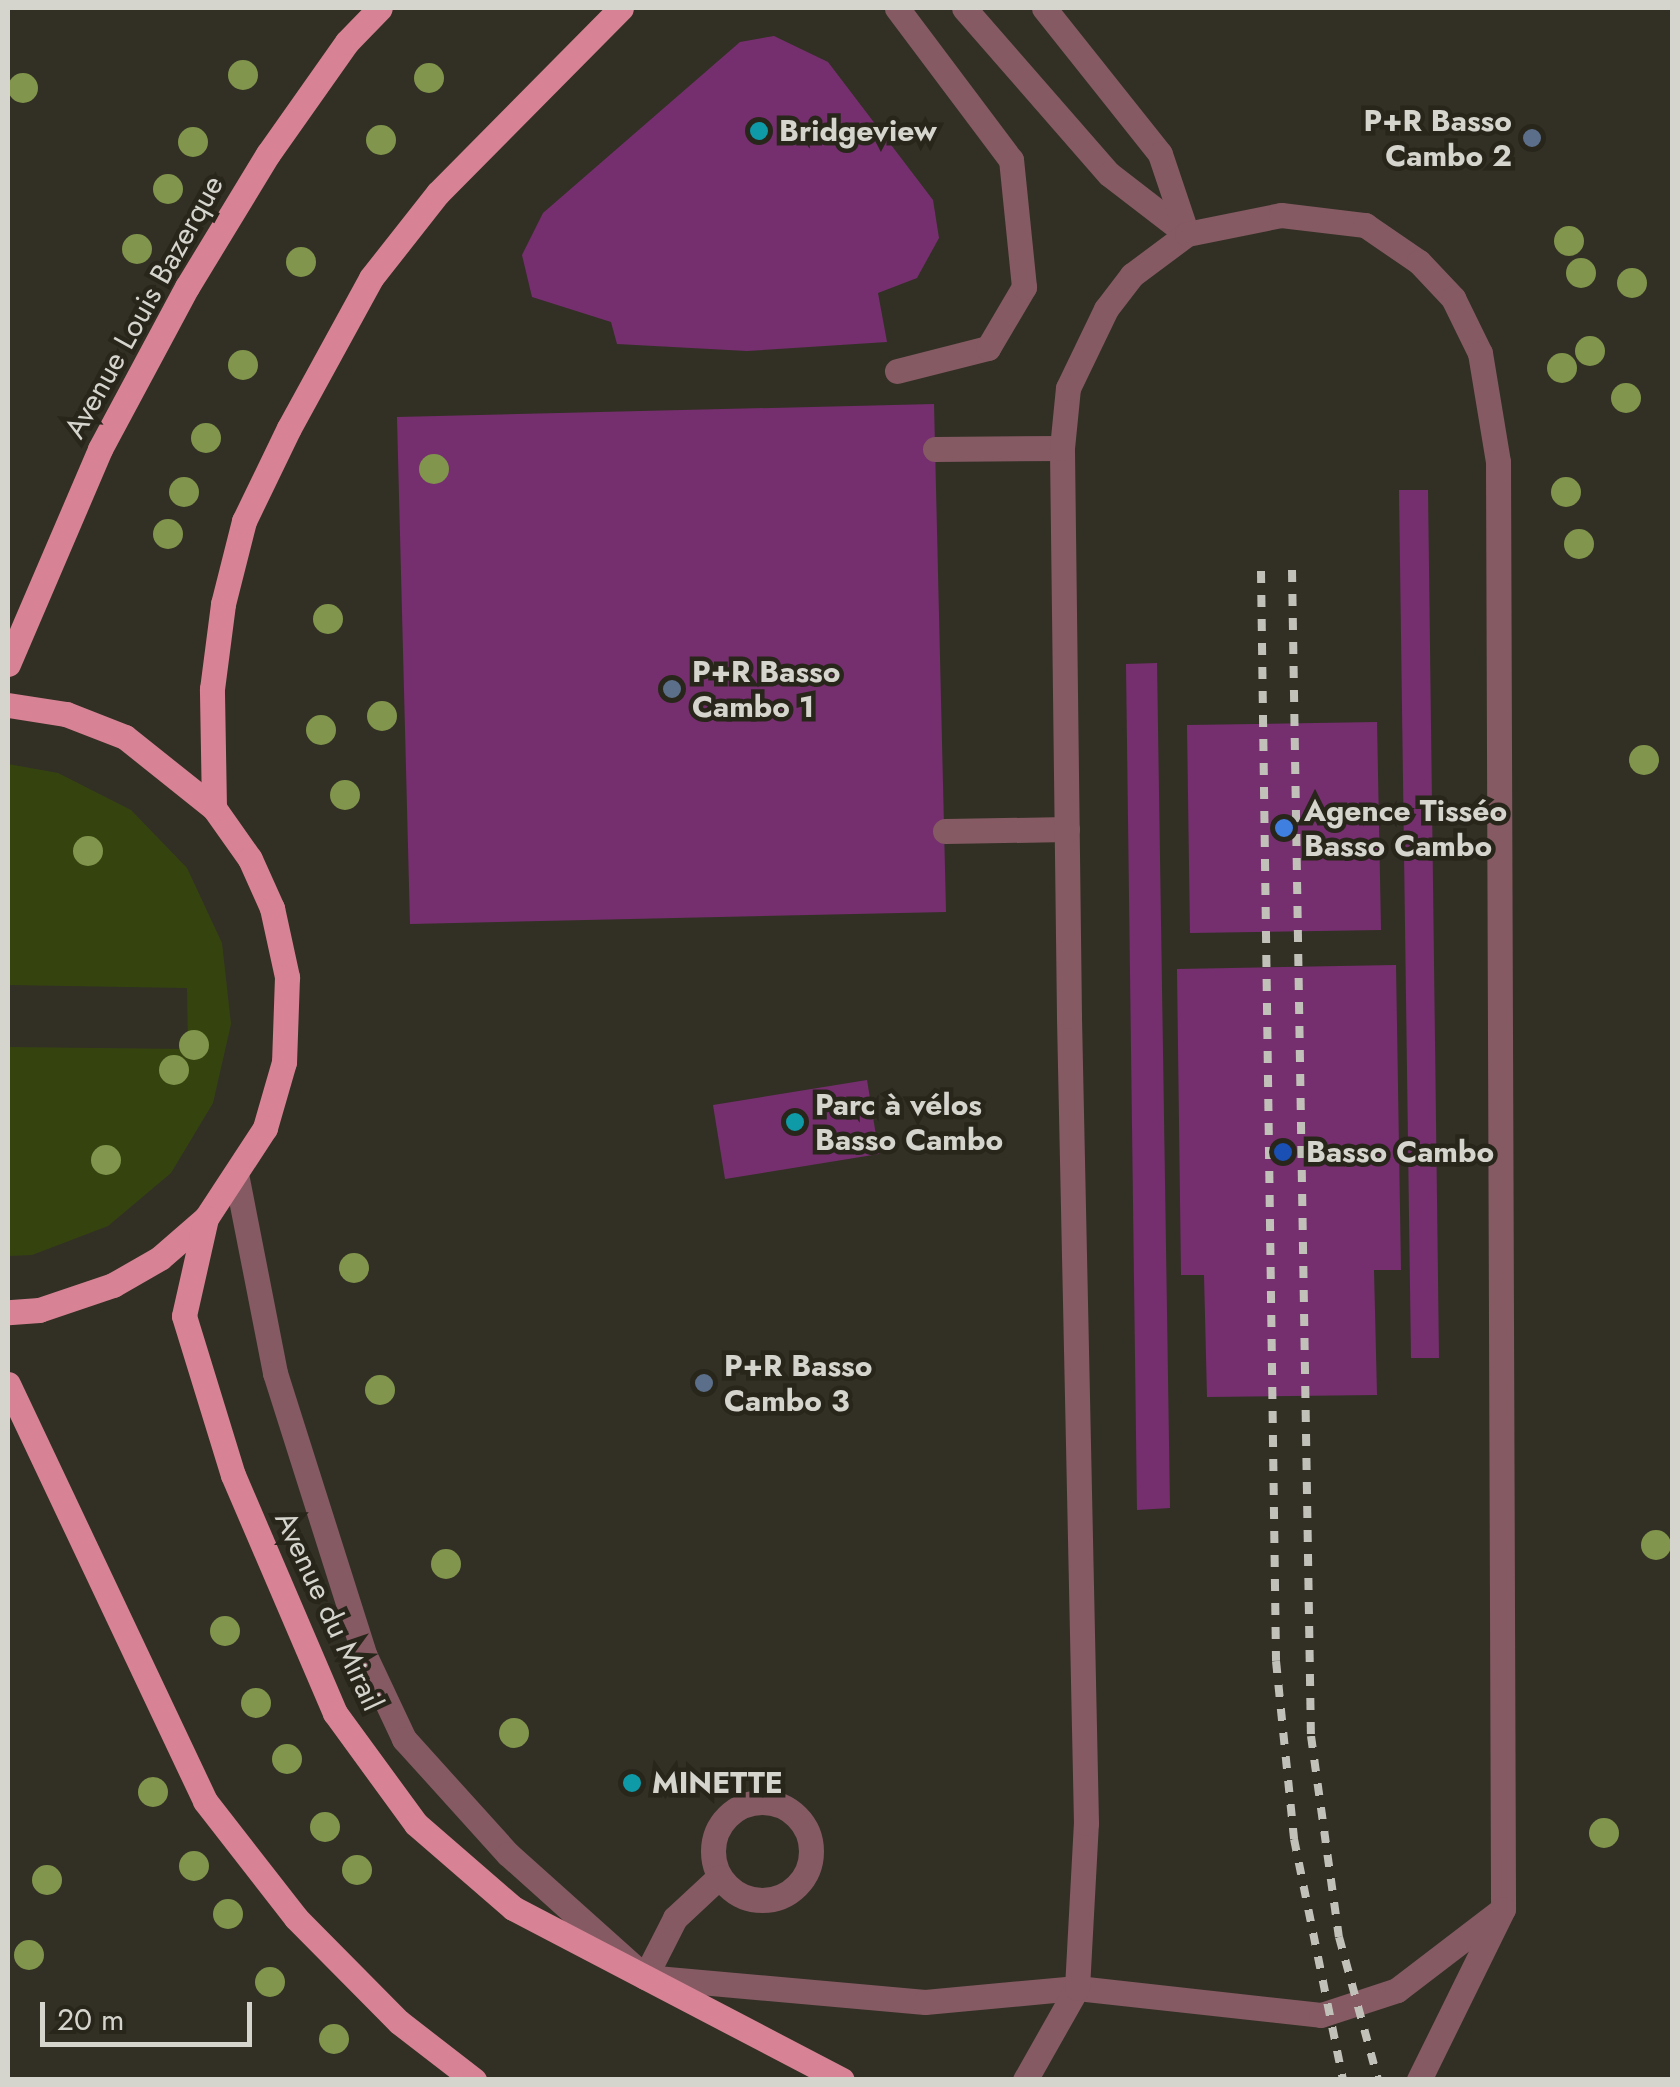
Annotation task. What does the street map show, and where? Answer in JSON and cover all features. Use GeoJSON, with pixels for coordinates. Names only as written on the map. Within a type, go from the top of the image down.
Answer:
{"type":"FeatureCollection","features":[{"type":"Feature","properties":{"kind":"main road","name":"Avenue Louis Bazerque"},"geometry":{"type":"LineString","coordinates":[[8,664],[100,449],[187,287],[268,154],[347,42],[380,8]]}},
{"type":"Feature","properties":{"kind":"main road"},"geometry":{"type":"LineString","coordinates":[[214,808],[212,689],[223,604],[244,521],[288,428],[371,278],[438,193],[621,8]]}},
{"type":"Feature","properties":{"kind":"main road"},"geometry":{"type":"LineString","coordinates":[[8,705],[66,714],[126,737],[214,808],[250,859],[272,908],[287,977],[284,1062],[264,1128],[237,1179],[206,1218],[160,1258],[113,1285],[39,1310],[8,1312]]}},
{"type":"Feature","properties":{"kind":"main road","name":"Avenue du Mirail"},"geometry":{"type":"LineString","coordinates":[[206,1218],[184,1316],[257,1540],[335,1713],[416,1824],[499,1896],[842,2080]]}},
{"type":"Feature","properties":{"kind":"main road"},"geometry":{"type":"LineString","coordinates":[[8,1384],[205,1801],[296,1918],[399,2022],[474,2080]]}},
{"type":"Feature","properties":{"kind":"lane"},"geometry":{"type":"LineString","coordinates":[[896,371],[988,348],[1024,287],[1011,160],[898,8]]}},
{"type":"Feature","properties":{"kind":"lane"},"geometry":{"type":"LineString","coordinates":[[964,8],[1110,174],[1187,234]]}},
{"type":"Feature","properties":{"kind":"lane"},"geometry":{"type":"LineString","coordinates":[[1044,8],[1160,154],[1187,234]]}},
{"type":"Feature","properties":{"kind":"lane"},"geometry":{"type":"LineString","coordinates":[[1025,2080],[1077,1988],[1086,1822],[1062,448],[1068,388],[1106,308],[1132,276],[1187,234],[1281,215],[1364,225],[1418,262],[1453,298],[1480,354],[1498,462],[1503,1909],[1419,2080]]}},
{"type":"Feature","properties":{"kind":"lane"},"geometry":{"type":"LineString","coordinates":[[935,449],[1062,448]]}},
{"type":"Feature","properties":{"kind":"lane"},"geometry":{"type":"LineString","coordinates":[[944,830],[1068,829]]}},
{"type":"Feature","properties":{"kind":"lane"},"geometry":{"type":"LineString","coordinates":[[237,1179],[275,1372],[365,1656],[404,1739],[508,1854],[645,1977],[925,2002],[1077,1988],[1321,2015],[1397,1990],[1503,1909]]}},
{"type":"Feature","properties":{"kind":"lane"},"geometry":{"type":"LineString","coordinates":[[645,1977],[675,1918],[719,1877]]}},
{"type":"Feature","properties":{"kind":"green space"},"geometry":{"type":"Polygon","coordinates":[[[8,764],[58,773],[131,810],[187,868],[222,943],[231,1024],[213,1103],[171,1173],[108,1226],[32,1255],[8,1256],[8,1047],[188,1049],[187,988],[8,985],[8,764]]]}},
{"type":"Feature","properties":{"kind":"building","name":"Bridgeview"},"geometry":{"type":"Polygon","coordinates":[[[774,36],[828,62],[933,200],[939,238],[917,278],[878,293],[887,342],[747,351],[617,344],[611,322],[532,297],[522,255],[543,213],[740,42],[774,36]]]}},
{"type":"Feature","properties":{"kind":"building","name":"P+R Basso Cambo 1"},"geometry":{"type":"Polygon","coordinates":[[[934,404],[946,912],[410,924],[397,417],[934,404]]]}},
{"type":"Feature","properties":{"kind":"building"},"geometry":{"type":"Polygon","coordinates":[[[1399,490],[1428,490],[1439,1358],[1411,1358],[1399,490]]]}},
{"type":"Feature","properties":{"kind":"building"},"geometry":{"type":"Polygon","coordinates":[[[1157,663],[1170,1508],[1137,1510],[1126,664],[1157,663]]]}},
{"type":"Feature","properties":{"kind":"building","name":"Agence Tisséo Basso Cambo"},"geometry":{"type":"Polygon","coordinates":[[[1377,722],[1381,930],[1190,933],[1187,725],[1377,722]]]}},
{"type":"Feature","properties":{"kind":"building"},"geometry":{"type":"Polygon","coordinates":[[[1396,965],[1401,1270],[1374,1270],[1377,1395],[1207,1397],[1204,1275],[1181,1275],[1177,969],[1396,965]]]}},
{"type":"Feature","properties":{"kind":"building","name":"Parc à vélos Basso Cambo"},"geometry":{"type":"Polygon","coordinates":[[[867,1080],[879,1154],[725,1179],[713,1105],[867,1080]]]}},
{"type":"Feature","properties":{"kind":"building","name":"MINETTE"},"geometry":{"type":"Polygon","coordinates":[[[631,1769],[645,1788],[633,1797],[620,1778],[631,1769]]]}},
{"type":"Feature","properties":{"kind":"railway"},"geometry":{"type":"LineString","coordinates":[[1292,570],[1311,1736],[1339,1937],[1378,2080]]}},
{"type":"Feature","properties":{"kind":"railway"},"geometry":{"type":"LineString","coordinates":[[1261,571],[1276,1661],[1294,1839],[1343,2080]]}},
{"type":"Feature","properties":{"kind":"place","name":"Bridgeview"},"geometry":{"type":"Point","coordinates":[759,131]}},
{"type":"Feature","properties":{"kind":"place","name":"P+R Basso Cambo 2"},"geometry":{"type":"Point","coordinates":[1532,138]}},
{"type":"Feature","properties":{"kind":"place","name":"P+R Basso Cambo 1"},"geometry":{"type":"Point","coordinates":[672,689]}},
{"type":"Feature","properties":{"kind":"place","name":"Agence Tisséo Basso Cambo"},"geometry":{"type":"Point","coordinates":[1284,828]}},
{"type":"Feature","properties":{"kind":"place","name":"Parc à vélos Basso Cambo"},"geometry":{"type":"Point","coordinates":[795,1122]}},
{"type":"Feature","properties":{"kind":"place","name":"Basso Cambo"},"geometry":{"type":"Point","coordinates":[1283,1152]}},
{"type":"Feature","properties":{"kind":"place","name":"P+R Basso Cambo 3"},"geometry":{"type":"Point","coordinates":[704,1383]}},
{"type":"Feature","properties":{"kind":"place","name":"MINETTE"},"geometry":{"type":"Point","coordinates":[632,1783]}}]}
